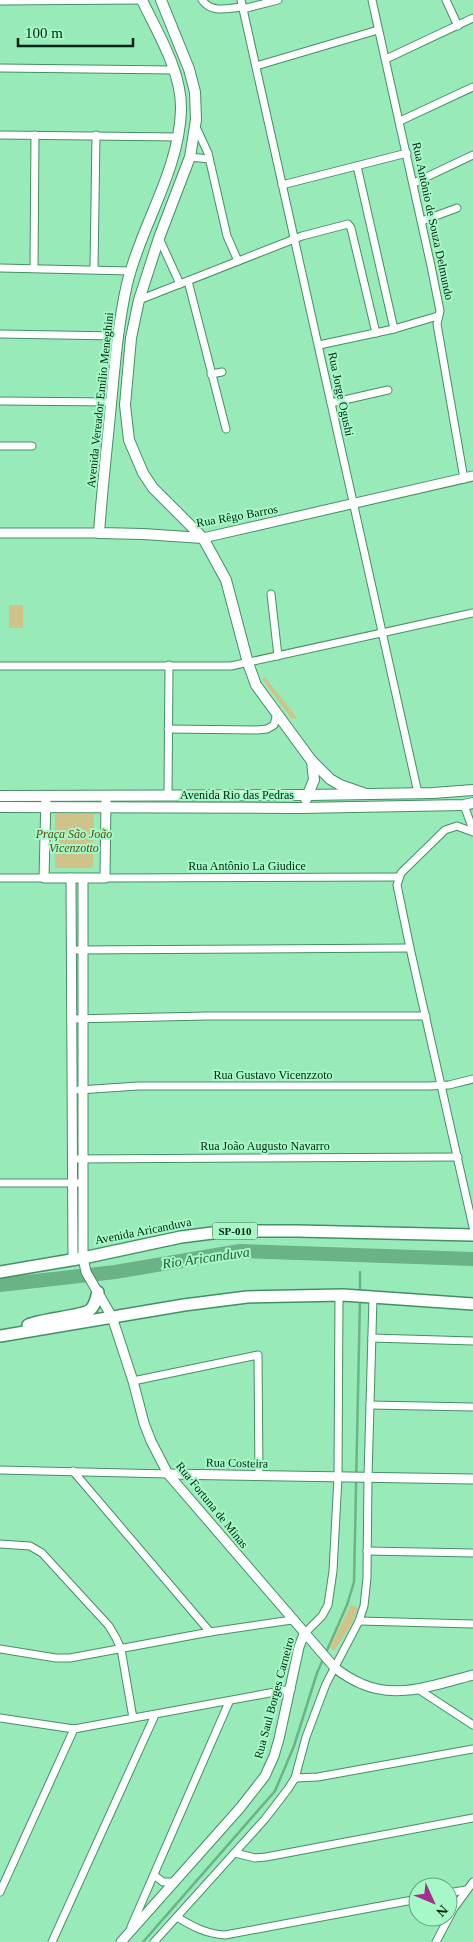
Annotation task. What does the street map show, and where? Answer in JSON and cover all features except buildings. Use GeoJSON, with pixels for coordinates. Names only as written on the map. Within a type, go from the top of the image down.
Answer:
{"type":"FeatureCollection","features":[{"type":"Feature","properties":{"kind":"highway","name":"Avenida Aricanduva"},"geometry":{"type":"LineString","coordinates":[[0,1272],[181,1237],[228,1232],[306,1231],[473,1235]]}},
{"type":"Feature","properties":{"kind":"highway"},"geometry":{"type":"LineString","coordinates":[[14,1334],[31,1324],[90,1310],[98,1292]]}},
{"type":"Feature","properties":{"kind":"highway"},"geometry":{"type":"LineString","coordinates":[[0,1336],[247,1297],[341,1295],[473,1304]]}},
{"type":"Feature","properties":{"kind":"main road","name":"Avenida Vereador Emílio Meneghini"},"geometry":{"type":"LineString","coordinates":[[99,533],[117,336],[131,271],[164,186],[179,137],[181,108],[174,70],[142,0]]}},
{"type":"Feature","properties":{"kind":"main road","name":"Avenida Vereador Emílio Meneghini"},"geometry":{"type":"LineString","coordinates":[[161,0],[189,69],[195,92],[196,126],[190,157],[139,300],[131,338],[126,389],[125,419],[129,440],[143,473],[153,488],[203,538],[226,580],[248,663],[256,685],[311,760],[330,779],[340,785],[366,794]]}},
{"type":"Feature","properties":{"kind":"main road","name":"Rua Rêgo Barros"},"geometry":{"type":"LineString","coordinates":[[99,533],[203,538]]}},
{"type":"Feature","properties":{"kind":"main road"},"geometry":{"type":"LineString","coordinates":[[300,808],[309,795],[314,780],[311,760]]}},
{"type":"Feature","properties":{"kind":"main road","name":"Avenida Rio das Pedras"},"geometry":{"type":"LineString","coordinates":[[0,796],[309,795],[473,790]]}},
{"type":"Feature","properties":{"kind":"main road"},"geometry":{"type":"LineString","coordinates":[[452,792],[468,804]]}},
{"type":"Feature","properties":{"kind":"main road","name":"Avenida Rio das Pedras"},"geometry":{"type":"LineString","coordinates":[[0,807],[300,808],[468,804]]}},
{"type":"Feature","properties":{"kind":"street"},"geometry":{"type":"LineString","coordinates":[[0,1],[142,0]]}},
{"type":"Feature","properties":{"kind":"street"},"geometry":{"type":"LineString","coordinates":[[202,0],[210,8],[216,9],[278,0]]}},
{"type":"Feature","properties":{"kind":"street","name":"Rua Antônio de Souza Delmundo"},"geometry":{"type":"LineString","coordinates":[[372,0],[414,183],[440,310],[437,324],[468,478]]}},
{"type":"Feature","properties":{"kind":"street"},"geometry":{"type":"LineString","coordinates":[[446,0],[458,26]]}},
{"type":"Feature","properties":{"kind":"street","name":"Rua Jorge Ogushi"},"geometry":{"type":"LineString","coordinates":[[242,5],[418,793]]}},
{"type":"Feature","properties":{"kind":"street"},"geometry":{"type":"LineString","coordinates":[[386,59],[473,18]]}},
{"type":"Feature","properties":{"kind":"street"},"geometry":{"type":"LineString","coordinates":[[256,66],[378,30]]}},
{"type":"Feature","properties":{"kind":"street"},"geometry":{"type":"LineString","coordinates":[[0,68],[174,70]]}},
{"type":"Feature","properties":{"kind":"street"},"geometry":{"type":"LineString","coordinates":[[400,121],[473,87]]}},
{"type":"Feature","properties":{"kind":"street"},"geometry":{"type":"LineString","coordinates":[[196,126],[209,159],[227,236],[238,261]]}},
{"type":"Feature","properties":{"kind":"street"},"geometry":{"type":"LineString","coordinates":[[0,135],[179,137]]}},
{"type":"Feature","properties":{"kind":"street"},"geometry":{"type":"LineString","coordinates":[[94,269],[96,135]]}},
{"type":"Feature","properties":{"kind":"street"},"geometry":{"type":"LineString","coordinates":[[34,268],[35,136]]}},
{"type":"Feature","properties":{"kind":"street"},"geometry":{"type":"LineString","coordinates":[[282,185],[407,153]]}},
{"type":"Feature","properties":{"kind":"street"},"geometry":{"type":"LineString","coordinates":[[414,183],[473,155]]}},
{"type":"Feature","properties":{"kind":"street"},"geometry":{"type":"LineString","coordinates":[[190,157],[209,159]]}},
{"type":"Feature","properties":{"kind":"street"},"geometry":{"type":"LineString","coordinates":[[357,166],[394,329]]}},
{"type":"Feature","properties":{"kind":"street"},"geometry":{"type":"LineString","coordinates":[[422,221],[457,208]]}},
{"type":"Feature","properties":{"kind":"street"},"geometry":{"type":"LineString","coordinates":[[139,300],[294,239],[345,223],[350,226],[376,333]]}},
{"type":"Feature","properties":{"kind":"street"},"geometry":{"type":"LineString","coordinates":[[160,238],[180,284]]}},
{"type":"Feature","properties":{"kind":"street"},"geometry":{"type":"LineString","coordinates":[[0,268],[131,271]]}},
{"type":"Feature","properties":{"kind":"street"},"geometry":{"type":"LineString","coordinates":[[188,281],[226,429]]}},
{"type":"Feature","properties":{"kind":"street"},"geometry":{"type":"LineString","coordinates":[[319,345],[394,329],[438,316]]}},
{"type":"Feature","properties":{"kind":"street"},"geometry":{"type":"LineString","coordinates":[[0,334],[117,336]]}},
{"type":"Feature","properties":{"kind":"street"},"geometry":{"type":"LineString","coordinates":[[211,374],[222,372]]}},
{"type":"Feature","properties":{"kind":"street"},"geometry":{"type":"LineString","coordinates":[[331,403],[388,390]]}},
{"type":"Feature","properties":{"kind":"street"},"geometry":{"type":"LineString","coordinates":[[0,400],[112,402]]}},
{"type":"Feature","properties":{"kind":"street"},"geometry":{"type":"LineString","coordinates":[[0,446],[32,446]]}},
{"type":"Feature","properties":{"kind":"street","name":"Rua Rêgo Barros"},"geometry":{"type":"LineString","coordinates":[[203,538],[468,478]]}},
{"type":"Feature","properties":{"kind":"street","name":"Rua Rêgo Barros"},"geometry":{"type":"LineString","coordinates":[[0,533],[99,533]]}},
{"type":"Feature","properties":{"kind":"street"},"geometry":{"type":"LineString","coordinates":[[271,594],[278,656]]}},
{"type":"Feature","properties":{"kind":"street"},"geometry":{"type":"LineString","coordinates":[[0,666],[231,666],[473,613]]}},
{"type":"Feature","properties":{"kind":"street"},"geometry":{"type":"LineString","coordinates":[[168,665],[168,796]]}},
{"type":"Feature","properties":{"kind":"street"},"geometry":{"type":"LineString","coordinates":[[168,729],[268,729],[274,725],[277,713]]}},
{"type":"Feature","properties":{"kind":"street"},"geometry":{"type":"LineString","coordinates":[[44,878],[46,796]]}},
{"type":"Feature","properties":{"kind":"street"},"geometry":{"type":"LineString","coordinates":[[105,878],[106,796]]}},
{"type":"Feature","properties":{"kind":"street"},"geometry":{"type":"LineString","coordinates":[[468,804],[473,831],[457,826],[445,830],[398,877],[398,885],[410,948],[473,1227]]}},
{"type":"Feature","properties":{"kind":"street","name":"Rua Antônio La Giudice"},"geometry":{"type":"LineString","coordinates":[[0,878],[398,877]]}},
{"type":"Feature","properties":{"kind":"street"},"geometry":{"type":"LineString","coordinates":[[71,878],[71,1183],[78,1258]]}},
{"type":"Feature","properties":{"kind":"street"},"geometry":{"type":"LineString","coordinates":[[78,1258],[83,1183],[83,879]]}},
{"type":"Feature","properties":{"kind":"street"},"geometry":{"type":"LineString","coordinates":[[71,950],[410,948]]}},
{"type":"Feature","properties":{"kind":"street"},"geometry":{"type":"LineString","coordinates":[[72,1019],[426,1016]]}},
{"type":"Feature","properties":{"kind":"street","name":"Rua Gustavo Vicenzzoto"},"geometry":{"type":"LineString","coordinates":[[72,1091],[138,1086],[442,1085],[473,1079]]}},
{"type":"Feature","properties":{"kind":"street","name":"Rua João Augusto Navarro"},"geometry":{"type":"LineString","coordinates":[[72,1159],[458,1157]]}},
{"type":"Feature","properties":{"kind":"street"},"geometry":{"type":"LineString","coordinates":[[0,1183],[83,1183]]}},
{"type":"Feature","properties":{"kind":"street","name":"Rua Fortuna de Minas"},"geometry":{"type":"LineString","coordinates":[[78,1258],[112,1317],[133,1381],[144,1423],[168,1474],[331,1665],[361,1684],[382,1691],[418,1689],[473,1675]]}},
{"type":"Feature","properties":{"kind":"street","name":"Rua Saul Borges Carneiro"},"geometry":{"type":"LineString","coordinates":[[122,1942],[240,1808],[265,1776],[276,1748],[291,1689],[299,1647],[304,1634],[322,1616],[328,1605],[333,1571],[341,1477],[341,1295]]}},
{"type":"Feature","properties":{"kind":"street"},"geometry":{"type":"LineString","coordinates":[[154,1942],[265,1819],[295,1778],[306,1737],[326,1684],[331,1665],[359,1621],[366,1591],[367,1551],[364,1477],[370,1406],[371,1296]]}},
{"type":"Feature","properties":{"kind":"street"},"geometry":{"type":"LineString","coordinates":[[372,1338],[473,1341]]}},
{"type":"Feature","properties":{"kind":"street"},"geometry":{"type":"LineString","coordinates":[[133,1381],[254,1354],[258,1356],[259,1476]]}},
{"type":"Feature","properties":{"kind":"street"},"geometry":{"type":"LineString","coordinates":[[370,1406],[473,1407]]}},
{"type":"Feature","properties":{"kind":"street","name":"Rua Costeira"},"geometry":{"type":"LineString","coordinates":[[0,1470],[473,1480]]}},
{"type":"Feature","properties":{"kind":"street"},"geometry":{"type":"LineString","coordinates":[[73,1472],[210,1632]]}},
{"type":"Feature","properties":{"kind":"street"},"geometry":{"type":"LineString","coordinates":[[0,1544],[30,1546],[42,1553],[108,1626],[121,1649],[133,1718]]}},
{"type":"Feature","properties":{"kind":"street"},"geometry":{"type":"LineString","coordinates":[[367,1551],[473,1553]]}},
{"type":"Feature","properties":{"kind":"street"},"geometry":{"type":"LineString","coordinates":[[0,1649],[63,1658],[210,1632],[292,1620]]}},
{"type":"Feature","properties":{"kind":"street"},"geometry":{"type":"LineString","coordinates":[[359,1621],[473,1624]]}},
{"type":"Feature","properties":{"kind":"street"},"geometry":{"type":"LineString","coordinates":[[0,1718],[74,1729],[229,1702],[291,1689]]}},
{"type":"Feature","properties":{"kind":"street"},"geometry":{"type":"LineString","coordinates":[[418,1689],[473,1725]]}},
{"type":"Feature","properties":{"kind":"street"},"geometry":{"type":"LineString","coordinates":[[128,1934],[229,1702]]}},
{"type":"Feature","properties":{"kind":"street"},"geometry":{"type":"LineString","coordinates":[[52,1942],[155,1714]]}},
{"type":"Feature","properties":{"kind":"street"},"geometry":{"type":"LineString","coordinates":[[0,1892],[74,1729]]}},
{"type":"Feature","properties":{"kind":"street"},"geometry":{"type":"LineString","coordinates":[[295,1778],[318,1777],[473,1749]]}},
{"type":"Feature","properties":{"kind":"street"},"geometry":{"type":"LineString","coordinates":[[235,1853],[255,1858],[266,1857],[473,1818]]}},
{"type":"Feature","properties":{"kind":"street"},"geometry":{"type":"LineString","coordinates":[[154,1875],[163,1882],[175,1882]]}},
{"type":"Feature","properties":{"kind":"street"},"geometry":{"type":"LineString","coordinates":[[436,1942],[466,1890],[473,1882]]}},
{"type":"Feature","properties":{"kind":"street"},"geometry":{"type":"LineString","coordinates":[[458,1891],[466,1890]]}},
{"type":"Feature","properties":{"kind":"street"},"geometry":{"type":"LineString","coordinates":[[177,1917],[205,1932],[226,1935],[408,1901]]}},
{"type":"Feature","properties":{"kind":"green space"},"geometry":{"type":"Polygon","coordinates":[[[9,605],[23,605],[23,628],[9,628],[9,605]]]}},
{"type":"Feature","properties":{"kind":"green space"},"geometry":{"type":"Polygon","coordinates":[[[265,677],[297,718],[292,719],[262,679],[265,677]]]}},
{"type":"Feature","properties":{"kind":"green space","name":"Praça São João Vicenzotto"},"geometry":{"type":"Polygon","coordinates":[[[55,814],[94,814],[93,868],[55,868],[55,814]]]}},
{"type":"Feature","properties":{"kind":"green space"},"geometry":{"type":"Polygon","coordinates":[[[351,1605],[358,1608],[352,1623],[334,1651],[330,1647],[351,1605]]]}},
{"type":"Feature","properties":{"kind":"waterway","name":"Rio Aricanduva"},"geometry":{"type":"LineString","coordinates":[[0,1285],[115,1272],[240,1251],[473,1259]]}},
{"type":"Feature","properties":{"kind":"waterway"},"geometry":{"type":"LineString","coordinates":[[360,1272],[360,1293]]}},
{"type":"Feature","properties":{"kind":"waterway"},"geometry":{"type":"LineString","coordinates":[[143,1942],[275,1791],[294,1746],[317,1673],[347,1605],[354,1582],[360,1298]]}}]}
